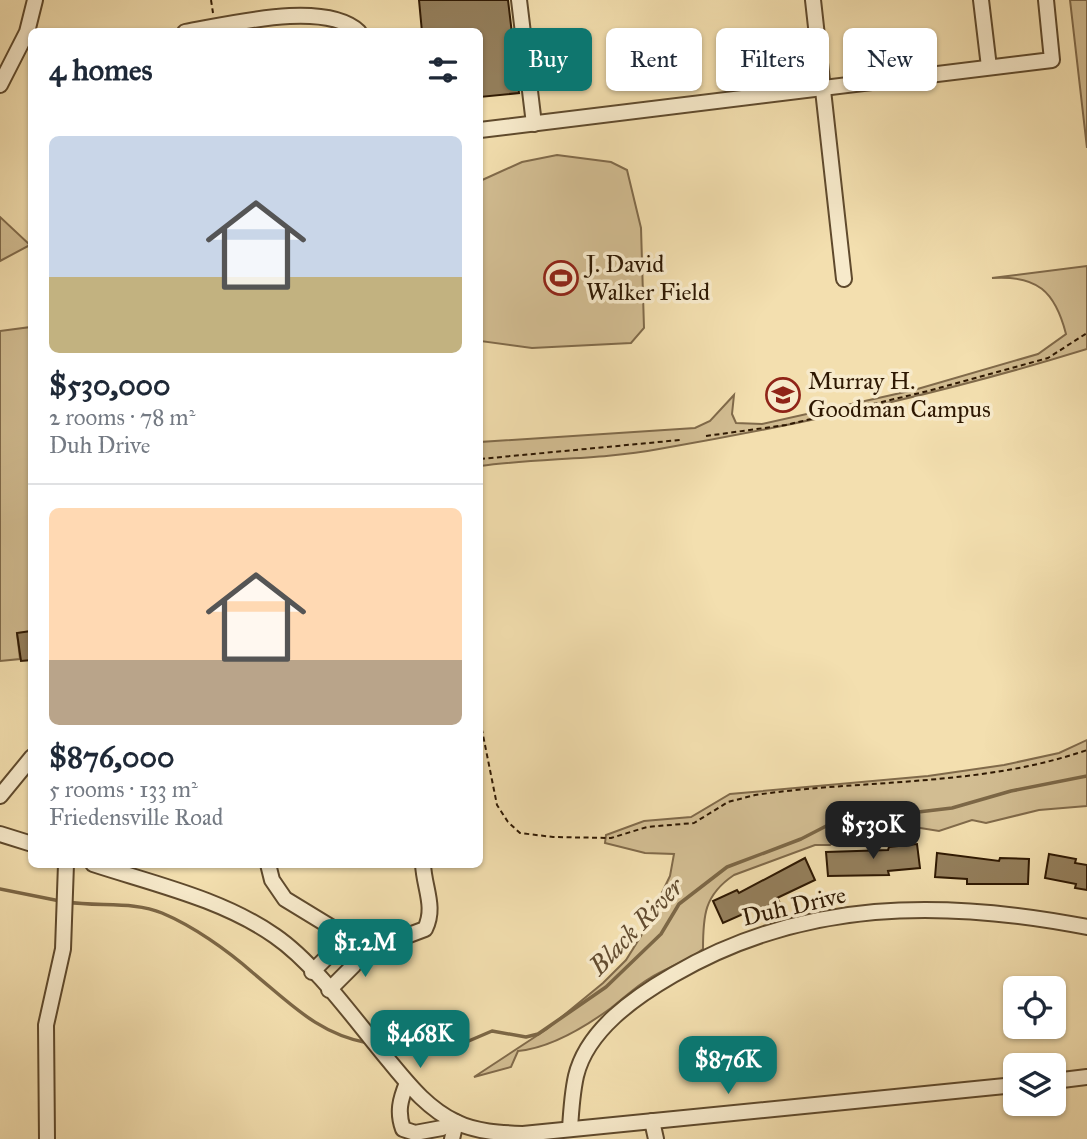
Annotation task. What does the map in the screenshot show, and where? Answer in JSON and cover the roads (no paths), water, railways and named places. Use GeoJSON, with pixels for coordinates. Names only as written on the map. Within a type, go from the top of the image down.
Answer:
{"type":"FeatureCollection","features":[{"type":"Feature","properties":{"kind":"street"},"geometry":{"type":"LineString","coordinates":[[30,28],[35,0]]}},
{"type":"Feature","properties":{"kind":"street"},"geometry":{"type":"LineString","coordinates":[[519,0],[534,124]]}},
{"type":"Feature","properties":{"kind":"street"},"geometry":{"type":"LineString","coordinates":[[813,0],[816,28]]}},
{"type":"Feature","properties":{"kind":"street"},"geometry":{"type":"LineString","coordinates":[[981,0],[989,67]]}},
{"type":"Feature","properties":{"kind":"street"},"geometry":{"type":"LineString","coordinates":[[829,87],[1052,60],[1046,0]]}},
{"type":"Feature","properties":{"kind":"street"},"geometry":{"type":"LineString","coordinates":[[204,28],[292,9],[329,12],[345,19],[355,28]]}},
{"type":"Feature","properties":{"kind":"street"},"geometry":{"type":"LineString","coordinates":[[0,85],[28,34]]}},
{"type":"Feature","properties":{"kind":"street"},"geometry":{"type":"LineString","coordinates":[[483,131],[799,91]]}},
{"type":"Feature","properties":{"kind":"street"},"geometry":{"type":"LineString","coordinates":[[823,91],[844,279]]}},
{"type":"Feature","properties":{"kind":"street"},"geometry":{"type":"LineString","coordinates":[[0,796],[28,762]]}},
{"type":"Feature","properties":{"kind":"street"},"geometry":{"type":"LineString","coordinates":[[0,834],[28,843]]}},
{"type":"Feature","properties":{"kind":"street"},"geometry":{"type":"LineString","coordinates":[[47,1139],[46,1025],[61,959],[67,894],[66,868]]}},
{"type":"Feature","properties":{"kind":"street"},"geometry":{"type":"LineString","coordinates":[[105,868],[209,902],[244,919],[290,948],[362,1027],[450,1132]]}},
{"type":"Feature","properties":{"kind":"street"},"geometry":{"type":"LineString","coordinates":[[269,868],[272,880],[285,899],[344,935],[369,940],[414,936],[425,929],[431,916],[431,906],[423,881],[423,868]]}},
{"type":"Feature","properties":{"kind":"street","name":"Duh Drive"},"geometry":{"type":"LineString","coordinates":[[570,1129],[576,1074],[592,1043],[606,1025],[622,1010],[662,982],[752,936],[813,920],[903,909],[1007,913],[1087,927]]}},
{"type":"Feature","properties":{"kind":"street"},"geometry":{"type":"LineString","coordinates":[[312,972],[334,950],[344,935]]}},
{"type":"Feature","properties":{"kind":"street"},"geometry":{"type":"LineString","coordinates":[[329,990],[353,966],[369,940]]}},
{"type":"Feature","properties":{"kind":"street"},"geometry":{"type":"LineString","coordinates":[[1066,1080],[1087,1077]]}},
{"type":"Feature","properties":{"kind":"street"},"geometry":{"type":"LineString","coordinates":[[407,1083],[400,1101],[399,1117],[404,1129],[415,1133]]}},
{"type":"Feature","properties":{"kind":"street"},"geometry":{"type":"LineString","coordinates":[[395,1139],[415,1133],[509,1133],[570,1129],[1003,1085]]}},
{"type":"Feature","properties":{"kind":"street"},"geometry":{"type":"LineString","coordinates":[[652,1121],[656,1139]]}},
{"type":"Feature","properties":{"kind":"waterway","name":"Black River"},"geometry":{"type":"LineString","coordinates":[[382,1046],[432,1052],[457,1046],[492,1031],[526,1037],[538,1034],[606,987],[661,934],[679,904],[727,867],[801,839],[834,822],[952,808],[1011,791],[1087,776]]}},
{"type":"Feature","properties":{"kind":"waterway","name":"Black River"},"geometry":{"type":"LineString","coordinates":[[0,889],[60,901]]}},
{"type":"Feature","properties":{"kind":"waterway","name":"Black River"},"geometry":{"type":"LineString","coordinates":[[67,902],[140,907],[174,918],[221,947],[319,1025],[350,1039],[368,1043]]}},
{"type":"Feature","properties":{"kind":"place","name":"J. David Walker Field"},"geometry":{"type":"Point","coordinates":[561,278]}},
{"type":"Feature","properties":{"kind":"place","name":"Murray H. Goodman Campus"},"geometry":{"type":"Point","coordinates":[783,395]}}]}
